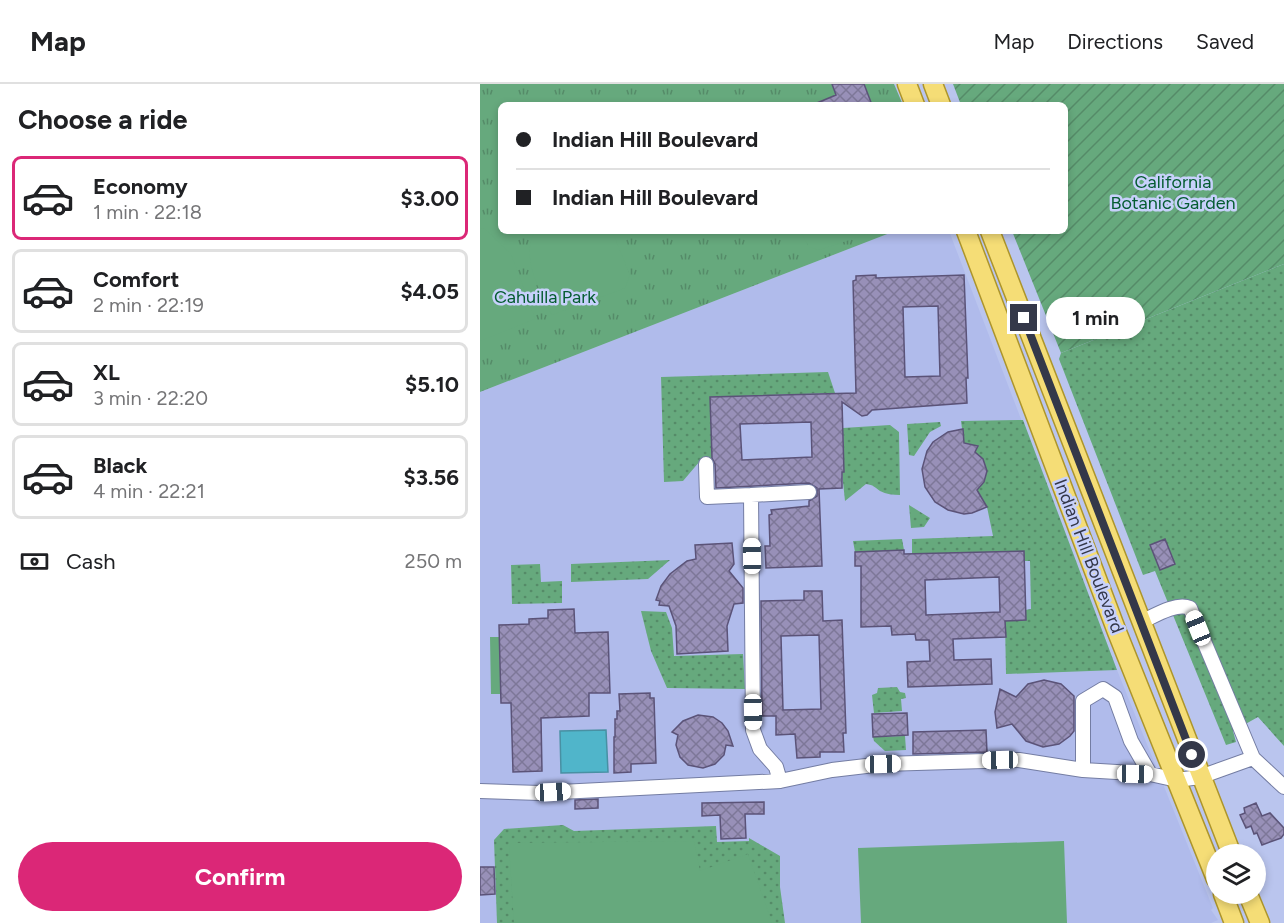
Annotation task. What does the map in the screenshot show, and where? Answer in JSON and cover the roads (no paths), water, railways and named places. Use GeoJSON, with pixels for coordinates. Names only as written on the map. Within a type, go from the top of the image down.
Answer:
{"type":"FeatureCollection","features":[{"type":"Feature","properties":{"kind":"main road"},"geometry":{"type":"LineString","coordinates":[[907,84],[914,102]]}},
{"type":"Feature","properties":{"kind":"main road"},"geometry":{"type":"LineString","coordinates":[[933,84],[940,102]]}},
{"type":"Feature","properties":{"kind":"main road","name":"Indian Hill Boulevard"},"geometry":{"type":"LineString","coordinates":[[967,234],[1117,632],[1206,854]]}},
{"type":"Feature","properties":{"kind":"main road","name":"Indian Hill Boulevard"},"geometry":{"type":"LineString","coordinates":[[991,234],[1227,844]]}},
{"type":"Feature","properties":{"kind":"main road"},"geometry":{"type":"LineString","coordinates":[[1226,904],[1234,923]]}},
{"type":"Feature","properties":{"kind":"main road"},"geometry":{"type":"LineString","coordinates":[[1252,904],[1260,923]]}},
{"type":"Feature","properties":{"kind":"street"},"geometry":{"type":"LineString","coordinates":[[706,464],[707,497],[809,492]]}},
{"type":"Feature","properties":{"kind":"street"},"geometry":{"type":"LineString","coordinates":[[751,495],[753,730],[760,749],[776,767],[780,781]]}},
{"type":"Feature","properties":{"kind":"street"},"geometry":{"type":"LineString","coordinates":[[1141,622],[1172,609],[1185,606],[1190,608],[1253,758],[1284,787]]}},
{"type":"Feature","properties":{"kind":"street"},"geometry":{"type":"LineString","coordinates":[[1083,770],[1083,701],[1103,689],[1115,697],[1131,741],[1150,774]]}},
{"type":"Feature","properties":{"kind":"street"},"geometry":{"type":"LineString","coordinates":[[480,791],[540,793],[780,781],[832,770],[883,764],[1019,760],[1083,770],[1150,774],[1177,780],[1200,777],[1253,758]]}},
{"type":"Feature","properties":{"kind":"park label","name":"California Botanic Garden"},"geometry":{"type":"Point","coordinates":[1173,192]}},
{"type":"Feature","properties":{"kind":"park label","name":"Cahuilla Park"},"geometry":{"type":"Point","coordinates":[545,297]}}]}
